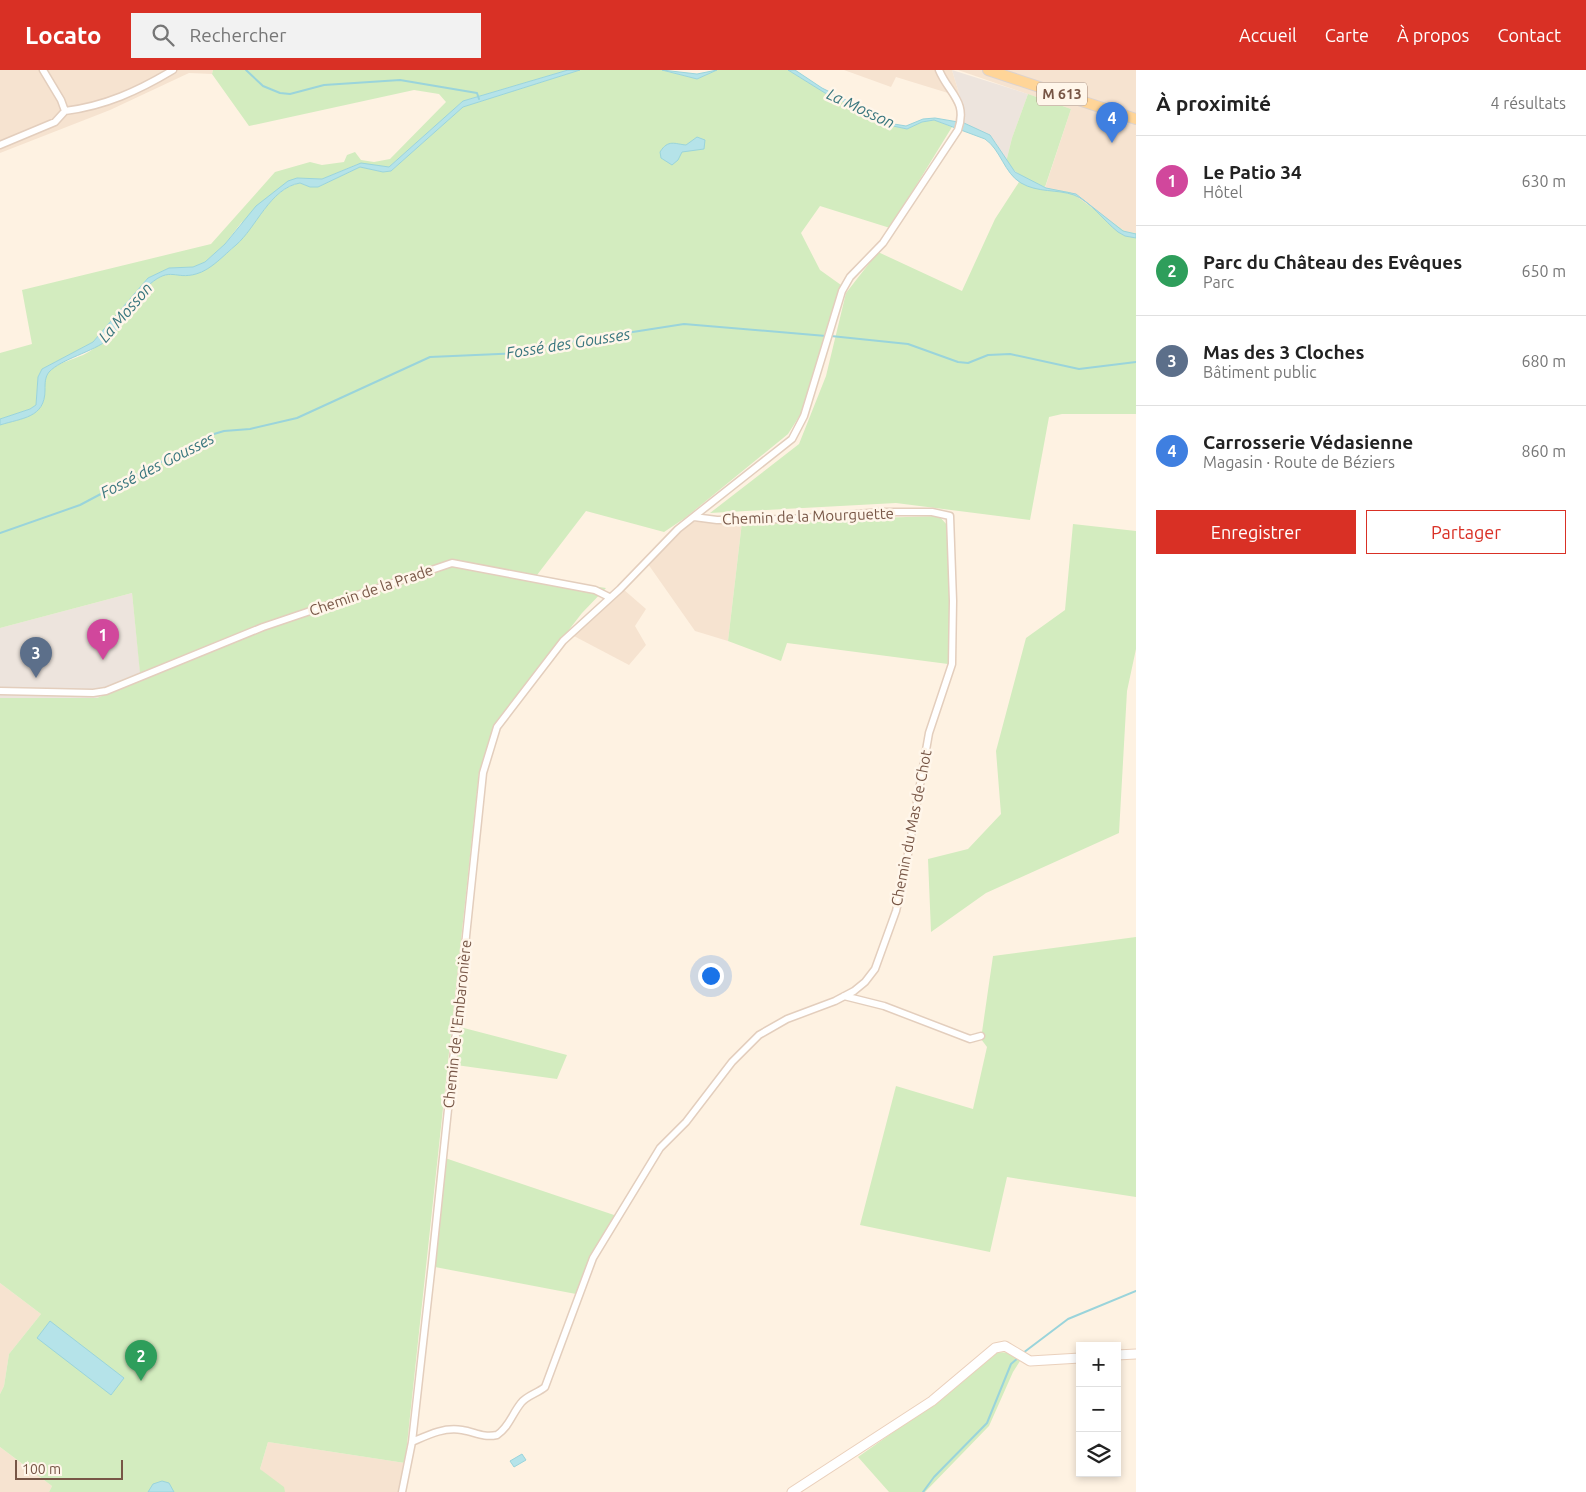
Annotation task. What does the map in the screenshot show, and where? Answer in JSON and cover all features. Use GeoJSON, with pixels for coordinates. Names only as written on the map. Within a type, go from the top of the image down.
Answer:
{"type":"FeatureCollection","features":[{"type":"Feature","properties":{"kind":"main road","name":"M 613"},"geometry":{"type":"LineString","coordinates":[[988,70],[1136,119]]}},
{"type":"Feature","properties":{"kind":"street"},"geometry":{"type":"LineString","coordinates":[[43,70],[61,100],[65,111]]}},
{"type":"Feature","properties":{"kind":"street"},"geometry":{"type":"LineString","coordinates":[[0,145],[56,122],[65,111],[86,109],[117,99],[173,70]]}},
{"type":"Feature","properties":{"kind":"street"},"geometry":{"type":"LineString","coordinates":[[609,597],[678,530],[792,438],[804,416],[842,291],[850,277],[883,243],[958,130],[961,121],[960,104],[939,70]]}},
{"type":"Feature","properties":{"kind":"street","name":"Chemin de la Mourguette"},"geometry":{"type":"LineString","coordinates":[[694,517],[717,520],[788,519],[883,512],[922,512],[950,516]]}},
{"type":"Feature","properties":{"kind":"street","name":"Chemin du Mas de Chot"},"geometry":{"type":"LineString","coordinates":[[412,1442],[435,1432],[451,1429],[488,1437],[497,1436],[503,1431],[522,1401],[545,1387],[593,1258],[660,1148],[686,1122],[732,1062],[759,1035],[787,1019],[844,996],[871,976],[887,940],[905,871],[929,733],[952,664],[953,601],[950,516]]}},
{"type":"Feature","properties":{"kind":"street","name":"Chemin de la Prade"},"geometry":{"type":"LineString","coordinates":[[0,691],[93,693],[106,691],[263,627],[452,563],[595,590],[609,597]]}},
{"type":"Feature","properties":{"kind":"street","name":"Chemin de l'Embaronière"},"geometry":{"type":"LineString","coordinates":[[402,1492],[412,1442],[483,773],[497,727],[563,641],[609,597]]}},
{"type":"Feature","properties":{"kind":"street"},"geometry":{"type":"LineString","coordinates":[[844,996],[884,1006],[970,1039],[981,1036]]}},
{"type":"Feature","properties":{"kind":"street"},"geometry":{"type":"LineString","coordinates":[[792,1492],[932,1401],[995,1348],[1005,1346],[1015,1350],[1030,1361],[1076,1358]]}},
{"type":"Feature","properties":{"kind":"street"},"geometry":{"type":"LineString","coordinates":[[1121,1356],[1136,1354]]}},
{"type":"Feature","properties":{"kind":"shaded area"},"geometry":{"type":"Polygon","coordinates":[[[0,70],[213,70],[212,74],[189,73],[110,110],[0,153],[0,70]]]}},
{"type":"Feature","properties":{"kind":"shaded area"},"geometry":{"type":"Polygon","coordinates":[[[844,70],[952,70],[964,110],[964,123],[955,122],[957,110],[948,93],[896,77],[891,87],[844,70]]]}},
{"type":"Feature","properties":{"kind":"shaded area"},"geometry":{"type":"Polygon","coordinates":[[[952,70],[1028,94],[1012,138],[1006,162],[996,143],[964,123],[964,110],[952,70]]]}},
{"type":"Feature","properties":{"kind":"shaded area"},"geometry":{"type":"Polygon","coordinates":[[[958,70],[1136,70],[1136,233],[1126,232],[1088,205],[1045,188],[1071,109],[958,70]]]}},
{"type":"Feature","properties":{"kind":"shaded area"},"geometry":{"type":"Polygon","coordinates":[[[690,522],[742,522],[728,641],[695,631],[648,564],[690,522]]]}},
{"type":"Feature","properties":{"kind":"shaded area"},"geometry":{"type":"Polygon","coordinates":[[[623,589],[646,609],[635,626],[646,645],[629,665],[572,635],[623,589]]]}},
{"type":"Feature","properties":{"kind":"shaded area"},"geometry":{"type":"Polygon","coordinates":[[[132,593],[141,680],[97,698],[0,698],[0,628],[132,593]]]}},
{"type":"Feature","properties":{"kind":"shaded area"},"geometry":{"type":"Polygon","coordinates":[[[0,1283],[41,1314],[9,1354],[4,1386],[0,1394],[0,1283]]]}},
{"type":"Feature","properties":{"kind":"shaded area"},"geometry":{"type":"Polygon","coordinates":[[[268,1442],[405,1463],[411,1459],[406,1492],[285,1492],[260,1469],[268,1442]]]}},
{"type":"Feature","properties":{"kind":"shaded area"},"geometry":{"type":"Polygon","coordinates":[[[0,1447],[52,1486],[49,1492],[0,1492],[0,1447]]]}},
{"type":"Feature","properties":{"kind":"green space"},"geometry":{"type":"Polygon","coordinates":[[[213,70],[568,70],[463,101],[389,167],[358,164],[322,179],[297,178],[241,223],[225,244],[205,262],[193,267],[169,268],[148,278],[93,342],[42,369],[38,377],[36,405],[30,409],[0,419],[0,353],[32,344],[22,290],[211,244],[275,172],[310,162],[322,165],[344,162],[347,155],[355,152],[361,160],[374,162],[390,159],[446,102],[439,94],[414,90],[249,126],[212,74],[213,70]]]}},
{"type":"Feature","properties":{"kind":"green space"},"geometry":{"type":"Polygon","coordinates":[[[580,70],[662,70],[697,79],[717,70],[788,70],[825,93],[889,125],[907,129],[922,122],[934,120],[952,127],[890,228],[820,206],[801,233],[820,270],[841,285],[802,412],[788,434],[685,518],[664,532],[586,511],[537,575],[451,560],[339,598],[140,673],[132,593],[0,628],[0,425],[37,412],[44,399],[46,378],[49,372],[59,365],[93,349],[108,334],[142,291],[157,279],[169,275],[184,276],[196,274],[217,262],[236,245],[272,201],[289,187],[300,183],[310,187],[318,187],[360,167],[383,172],[391,171],[463,107],[580,70]]]}},
{"type":"Feature","properties":{"kind":"green space"},"geometry":{"type":"Polygon","coordinates":[[[1028,94],[1071,109],[1045,187],[1014,171],[1006,162],[1012,138],[1028,94]]]}},
{"type":"Feature","properties":{"kind":"green space"},"geometry":{"type":"Polygon","coordinates":[[[1019,182],[1043,190],[1045,188],[1070,192],[1126,232],[1136,233],[1136,414],[1062,414],[1049,417],[1030,520],[896,503],[710,513],[799,444],[826,376],[846,293],[878,252],[962,291],[995,219],[1019,182]]]}},
{"type":"Feature","properties":{"kind":"green space"},"geometry":{"type":"Polygon","coordinates":[[[939,516],[948,526],[950,603],[948,664],[787,643],[781,661],[728,641],[742,522],[939,516]]]}},
{"type":"Feature","properties":{"kind":"green space"},"geometry":{"type":"Polygon","coordinates":[[[1073,524],[1136,531],[1136,649],[1127,691],[1119,833],[986,893],[931,932],[928,859],[968,849],[1001,814],[996,751],[1026,638],[1065,610],[1073,524]]]}},
{"type":"Feature","properties":{"kind":"green space"},"geometry":{"type":"Polygon","coordinates":[[[450,565],[606,588],[582,613],[495,725],[479,772],[405,1463],[268,1442],[260,1469],[284,1487],[285,1492],[49,1492],[52,1486],[0,1447],[0,1394],[4,1386],[9,1354],[41,1314],[0,1283],[0,698],[97,698],[279,624],[450,565]]]}},
{"type":"Feature","properties":{"kind":"green space"},"geometry":{"type":"Polygon","coordinates":[[[1136,937],[1136,1197],[1007,1177],[990,1252],[860,1225],[896,1086],[973,1109],[987,1047],[981,1039],[993,956],[1136,937]]]}},
{"type":"Feature","properties":{"kind":"green space"},"geometry":{"type":"Polygon","coordinates":[[[460,1027],[567,1055],[557,1079],[456,1065],[460,1027]]]}},
{"type":"Feature","properties":{"kind":"green space"},"geometry":{"type":"Polygon","coordinates":[[[445,1158],[617,1216],[591,1258],[576,1294],[435,1267],[445,1158]]]}},
{"type":"Feature","properties":{"kind":"green space"},"geometry":{"type":"Polygon","coordinates":[[[997,1352],[1013,1353],[1020,1361],[1013,1372],[989,1426],[925,1492],[889,1492],[858,1457],[953,1390],[997,1352]]]}},
{"type":"Feature","properties":{"kind":"water","name":"La Mosson"},"geometry":{"type":"Polygon","coordinates":[[[568,70],[580,70],[463,107],[391,171],[383,172],[360,167],[318,187],[310,187],[300,183],[289,186],[272,200],[243,238],[212,266],[196,274],[183,276],[168,275],[157,279],[138,297],[120,326],[109,339],[95,348],[54,367],[47,376],[44,399],[37,412],[0,425],[0,419],[30,409],[36,405],[38,377],[42,369],[93,342],[148,278],[169,268],[193,267],[205,262],[225,244],[256,206],[288,181],[297,178],[322,179],[361,163],[389,167],[463,101],[568,70]]]}},
{"type":"Feature","properties":{"kind":"water"},"geometry":{"type":"Polygon","coordinates":[[[662,70],[697,74],[717,70],[697,79],[662,70]]]}},
{"type":"Feature","properties":{"kind":"water","name":"La Mosson"},"geometry":{"type":"Polygon","coordinates":[[[788,70],[795,70],[822,88],[894,124],[906,126],[923,119],[935,118],[964,123],[990,135],[1015,172],[1046,188],[1076,194],[1123,231],[1136,234],[1136,238],[1125,236],[1118,232],[1091,206],[1074,195],[1041,190],[1021,183],[1010,173],[995,149],[985,139],[934,120],[922,122],[907,129],[893,126],[825,93],[788,70]]]}},
{"type":"Feature","properties":{"kind":"water"},"geometry":{"type":"Polygon","coordinates":[[[697,137],[705,140],[704,149],[682,152],[678,160],[672,165],[661,158],[660,152],[666,145],[672,143],[686,145],[697,137]]]}},
{"type":"Feature","properties":{"kind":"water"},"geometry":{"type":"Polygon","coordinates":[[[50,1321],[124,1378],[111,1395],[37,1338],[50,1321]]]}},
{"type":"Feature","properties":{"kind":"water"},"geometry":{"type":"Polygon","coordinates":[[[522,1454],[526,1460],[514,1467],[510,1461],[522,1454]]]}},
{"type":"Feature","properties":{"kind":"water"},"geometry":{"type":"Polygon","coordinates":[[[162,1481],[169,1483],[174,1492],[148,1492],[153,1484],[162,1481]]]}},
{"type":"Feature","properties":{"kind":"waterway"},"geometry":{"type":"LineString","coordinates":[[246,70],[263,86],[280,93],[290,94],[324,85],[400,80],[477,93],[479,99]]}},
{"type":"Feature","properties":{"kind":"waterway","name":"Fossé des Gousses"},"geometry":{"type":"LineString","coordinates":[[0,533],[80,505],[214,434],[224,431],[250,429],[297,418],[430,357],[519,353],[575,341],[684,324],[826,336]]}},
{"type":"Feature","properties":{"kind":"waterway","name":"Fossé des Gousses"},"geometry":{"type":"LineString","coordinates":[[831,336],[908,344],[958,362],[968,363],[988,355],[1010,354],[1079,369],[1136,362]]}},
{"type":"Feature","properties":{"kind":"waterway"},"geometry":{"type":"LineString","coordinates":[[1023,1353],[1068,1319],[1136,1291]]}},
{"type":"Feature","properties":{"kind":"waterway"},"geometry":{"type":"LineString","coordinates":[[923,1492],[934,1477],[987,1423],[1011,1364],[1018,1358]]}},
{"type":"Feature","properties":{"kind":"place","name":"Carrosserie Védasienne"},"geometry":{"type":"Point","coordinates":[1112,143]}},
{"type":"Feature","properties":{"kind":"place","name":"Le Patio 34"},"geometry":{"type":"Point","coordinates":[103,660]}},
{"type":"Feature","properties":{"kind":"place","name":"Mas des 3 Cloches"},"geometry":{"type":"Point","coordinates":[36,678]}},
{"type":"Feature","properties":{"kind":"place","name":"Parc du Château des Evêques"},"geometry":{"type":"Point","coordinates":[141,1381]}}]}
